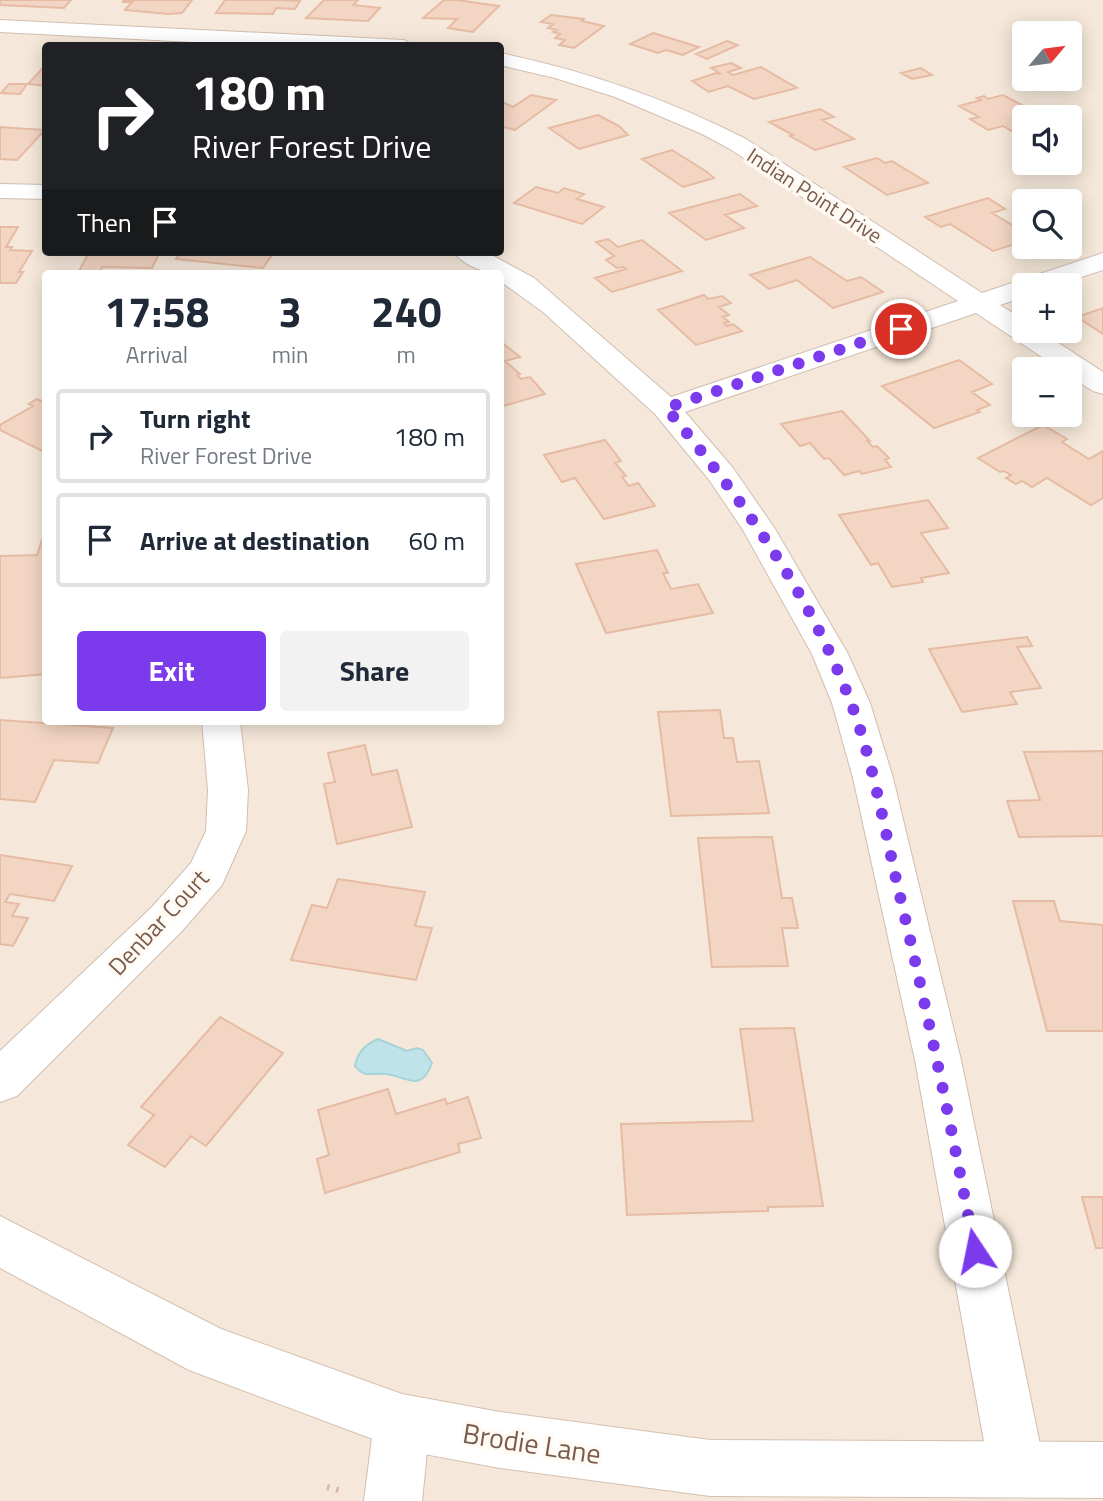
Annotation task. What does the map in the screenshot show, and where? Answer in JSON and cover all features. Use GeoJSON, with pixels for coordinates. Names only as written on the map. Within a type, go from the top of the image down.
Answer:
{"type":"FeatureCollection","features":[{"type":"Feature","properties":{"kind":"street"},"geometry":{"type":"LineString","coordinates":[[0,26],[323,42]]}},
{"type":"Feature","properties":{"kind":"street","name":"Indian Point Drive"},"geometry":{"type":"LineString","coordinates":[[504,61],[610,87],[695,121],[738,144],[1103,385]]}},
{"type":"Feature","properties":{"kind":"street"},"geometry":{"type":"LineString","coordinates":[[0,191],[42,192]]}},
{"type":"Feature","properties":{"kind":"street"},"geometry":{"type":"LineString","coordinates":[[474,256],[500,270]]}},
{"type":"Feature","properties":{"kind":"street"},"geometry":{"type":"LineString","coordinates":[[1068,273],[1103,261]]}},
{"type":"Feature","properties":{"kind":"street"},"geometry":{"type":"LineString","coordinates":[[504,272],[525,284],[666,408],[722,475],[760,529],[807,610],[851,703],[873,778],[938,1060],[1017,1469]]}},
{"type":"Feature","properties":{"kind":"street"},"geometry":{"type":"LineString","coordinates":[[666,408],[1012,292]]}},
{"type":"Feature","properties":{"kind":"street","name":"Denbar Court"},"geometry":{"type":"LineString","coordinates":[[0,1081],[167,919],[207,873],[226,831],[228,790],[221,725]]}},
{"type":"Feature","properties":{"kind":"street","name":"Brodie Lane"},"geometry":{"type":"LineString","coordinates":[[0,1241],[208,1351],[402,1422],[500,1440],[710,1468],[1103,1469]]}},
{"type":"Feature","properties":{"kind":"street"},"geometry":{"type":"LineString","coordinates":[[393,1501],[402,1422]]}},
{"type":"Feature","properties":{"kind":"shaded area"},"geometry":{"type":"Polygon","coordinates":[[[0,0],[1103,0],[1103,1501],[0,1501],[0,0]]]}},
{"type":"Feature","properties":{"kind":"water"},"geometry":{"type":"Polygon","coordinates":[[[378,1039],[407,1051],[417,1048],[423,1050],[432,1063],[428,1072],[418,1081],[412,1081],[386,1074],[362,1072],[355,1066],[358,1056],[366,1046],[378,1039]]]}},
{"type":"Feature","properties":{"kind":"building"},"geometry":{"type":"Polygon","coordinates":[[[0,0],[71,0],[64,8],[0,5],[0,0]]]}},
{"type":"Feature","properties":{"kind":"building"},"geometry":{"type":"Polygon","coordinates":[[[192,0],[182,13],[168,14],[125,10],[132,2],[123,2],[192,0]]]}},
{"type":"Feature","properties":{"kind":"building"},"geometry":{"type":"Polygon","coordinates":[[[225,0],[300,1],[295,9],[276,8],[273,14],[216,13],[225,0]]]}},
{"type":"Feature","properties":{"kind":"building"},"geometry":{"type":"Polygon","coordinates":[[[324,0],[358,0],[353,5],[380,8],[368,21],[306,18],[324,0]]]}},
{"type":"Feature","properties":{"kind":"building"},"geometry":{"type":"Polygon","coordinates":[[[444,0],[499,6],[473,32],[448,28],[457,19],[423,18],[444,0]]]}},
{"type":"Feature","properties":{"kind":"building"},"geometry":{"type":"Polygon","coordinates":[[[551,15],[584,19],[582,21],[604,26],[574,48],[559,45],[565,40],[555,38],[560,34],[553,32],[557,30],[548,28],[553,24],[541,22],[551,15]]]}},
{"type":"Feature","properties":{"kind":"building"},"geometry":{"type":"Polygon","coordinates":[[[653,33],[699,47],[683,55],[666,50],[658,53],[630,44],[653,33]]]}},
{"type":"Feature","properties":{"kind":"building"},"geometry":{"type":"Polygon","coordinates":[[[727,41],[738,45],[707,59],[696,54],[727,41]]]}},
{"type":"Feature","properties":{"kind":"building"},"geometry":{"type":"Polygon","coordinates":[[[731,63],[741,68],[728,72],[733,75],[761,67],[797,88],[754,99],[728,86],[709,92],[692,81],[716,73],[721,74],[711,68],[731,63]]]}},
{"type":"Feature","properties":{"kind":"building"},"geometry":{"type":"Polygon","coordinates":[[[921,68],[932,75],[912,79],[901,73],[921,68]]]}},
{"type":"Feature","properties":{"kind":"building"},"geometry":{"type":"Polygon","coordinates":[[[42,69],[42,86],[28,84],[42,69]]]}},
{"type":"Feature","properties":{"kind":"building"},"geometry":{"type":"Polygon","coordinates":[[[9,84],[27,84],[20,94],[1,93],[9,84]]]}},
{"type":"Feature","properties":{"kind":"building"},"geometry":{"type":"Polygon","coordinates":[[[531,95],[556,100],[515,130],[504,127],[504,103],[513,107],[531,95]]]}},
{"type":"Feature","properties":{"kind":"building"},"geometry":{"type":"Polygon","coordinates":[[[1003,95],[1022,105],[1012,105],[1012,132],[1003,126],[988,130],[970,119],[979,117],[959,106],[981,100],[977,98],[984,96],[988,99],[1003,95]]]}},
{"type":"Feature","properties":{"kind":"building"},"geometry":{"type":"Polygon","coordinates":[[[820,109],[834,117],[822,120],[854,139],[815,150],[769,122],[820,109]]]}},
{"type":"Feature","properties":{"kind":"building"},"geometry":{"type":"Polygon","coordinates":[[[598,115],[619,126],[628,135],[579,149],[549,128],[598,115]]]}},
{"type":"Feature","properties":{"kind":"building"},"geometry":{"type":"Polygon","coordinates":[[[0,127],[42,130],[42,133],[17,160],[0,159],[0,127]]]}},
{"type":"Feature","properties":{"kind":"building"},"geometry":{"type":"Polygon","coordinates":[[[672,150],[714,178],[683,187],[642,159],[672,150]]]}},
{"type":"Feature","properties":{"kind":"building"},"geometry":{"type":"Polygon","coordinates":[[[877,158],[885,163],[892,161],[928,183],[887,195],[844,167],[877,158]]]}},
{"type":"Feature","properties":{"kind":"building"},"geometry":{"type":"Polygon","coordinates":[[[536,187],[558,193],[564,188],[584,194],[577,199],[604,207],[582,224],[514,203],[536,187]]]}},
{"type":"Feature","properties":{"kind":"building"},"geometry":{"type":"Polygon","coordinates":[[[740,194],[757,206],[725,215],[744,228],[706,240],[669,213],[740,194]]]}},
{"type":"Feature","properties":{"kind":"building"},"geometry":{"type":"Polygon","coordinates":[[[988,198],[1005,209],[992,213],[1012,225],[1012,245],[993,251],[950,224],[941,227],[925,217],[988,198]]]}},
{"type":"Feature","properties":{"kind":"building"},"geometry":{"type":"Polygon","coordinates":[[[0,227],[18,227],[6,247],[12,247],[10,250],[32,251],[19,272],[23,272],[16,283],[0,283],[0,227]]]}},
{"type":"Feature","properties":{"kind":"building"},"geometry":{"type":"Polygon","coordinates":[[[608,239],[618,247],[642,240],[682,271],[612,292],[595,278],[626,269],[617,268],[606,260],[614,256],[596,242],[608,239]]]}},
{"type":"Feature","properties":{"kind":"building"},"geometry":{"type":"Polygon","coordinates":[[[87,256],[158,256],[152,268],[102,267],[100,270],[80,270],[87,256]]]}},
{"type":"Feature","properties":{"kind":"building"},"geometry":{"type":"Polygon","coordinates":[[[178,256],[271,256],[263,268],[176,259],[178,256]]]}},
{"type":"Feature","properties":{"kind":"building"},"geometry":{"type":"Polygon","coordinates":[[[810,257],[847,281],[861,277],[883,292],[833,308],[797,280],[769,289],[750,275],[810,257]]]}},
{"type":"Feature","properties":{"kind":"building"},"geometry":{"type":"Polygon","coordinates":[[[704,295],[708,299],[722,296],[731,303],[719,307],[729,315],[723,317],[729,322],[724,323],[727,326],[733,324],[742,331],[696,345],[658,310],[704,295]]]}},
{"type":"Feature","properties":{"kind":"building"},"geometry":{"type":"Polygon","coordinates":[[[1103,308],[1103,334],[1082,320],[1082,315],[1103,308]]]}},
{"type":"Feature","properties":{"kind":"building"},"geometry":{"type":"Polygon","coordinates":[[[504,344],[520,357],[505,361],[520,374],[517,375],[521,379],[530,377],[545,394],[504,406],[504,344]]]}},
{"type":"Feature","properties":{"kind":"building"},"geometry":{"type":"Polygon","coordinates":[[[959,360],[992,384],[972,392],[990,405],[977,410],[980,412],[934,428],[882,386],[959,360]]]}},
{"type":"Feature","properties":{"kind":"building"},"geometry":{"type":"Polygon","coordinates":[[[37,399],[41,401],[42,451],[0,430],[0,425],[33,406],[29,404],[37,399]]]}},
{"type":"Feature","properties":{"kind":"building"},"geometry":{"type":"Polygon","coordinates":[[[842,411],[873,447],[877,446],[889,458],[885,460],[891,467],[844,475],[810,443],[800,446],[781,424],[842,411]]]}},
{"type":"Feature","properties":{"kind":"building"},"geometry":{"type":"Polygon","coordinates":[[[1039,427],[1046,427],[1067,439],[1062,442],[1089,459],[1103,451],[1103,498],[1091,505],[1047,478],[1032,487],[1022,481],[1016,484],[1006,478],[1011,475],[1000,472],[978,458],[1039,427]]]}},
{"type":"Feature","properties":{"kind":"building"},"geometry":{"type":"Polygon","coordinates":[[[605,440],[621,461],[615,463],[626,476],[622,477],[629,486],[638,483],[655,506],[604,519],[575,478],[562,482],[544,455],[605,440]]]}},
{"type":"Feature","properties":{"kind":"building"},"geometry":{"type":"Polygon","coordinates":[[[928,500],[948,528],[921,533],[949,573],[921,578],[923,582],[892,587],[878,563],[871,565],[839,515],[928,500]]]}},
{"type":"Feature","properties":{"kind":"building"},"geometry":{"type":"Polygon","coordinates":[[[42,540],[42,674],[0,678],[0,556],[37,555],[42,540]]]}},
{"type":"Feature","properties":{"kind":"building"},"geometry":{"type":"Polygon","coordinates":[[[657,550],[668,573],[663,573],[671,589],[698,584],[713,613],[606,633],[576,564],[657,550]]]}},
{"type":"Feature","properties":{"kind":"building"},"geometry":{"type":"Polygon","coordinates":[[[1027,637],[1032,646],[1017,647],[1041,688],[1010,692],[1017,704],[962,712],[929,649],[1027,637]]]}},
{"type":"Feature","properties":{"kind":"building"},"geometry":{"type":"Polygon","coordinates":[[[720,710],[724,738],[733,738],[737,762],[759,761],[769,813],[671,816],[658,712],[720,710]]]}},
{"type":"Feature","properties":{"kind":"building"},"geometry":{"type":"Polygon","coordinates":[[[0,720],[113,728],[98,763],[54,760],[35,802],[0,799],[0,720]]]}},
{"type":"Feature","properties":{"kind":"building"},"geometry":{"type":"Polygon","coordinates":[[[365,745],[372,775],[397,770],[412,827],[337,844],[324,784],[335,782],[328,753],[365,745]]]}},
{"type":"Feature","properties":{"kind":"building"},"geometry":{"type":"Polygon","coordinates":[[[1103,751],[1103,836],[1019,837],[1007,801],[1040,800],[1024,752],[1103,751]]]}},
{"type":"Feature","properties":{"kind":"building"},"geometry":{"type":"Polygon","coordinates":[[[772,837],[782,898],[792,898],[798,928],[782,928],[788,966],[712,967],[698,838],[772,837]]]}},
{"type":"Feature","properties":{"kind":"building"},"geometry":{"type":"Polygon","coordinates":[[[0,855],[72,866],[54,901],[10,894],[5,902],[19,904],[12,916],[28,918],[13,946],[0,944],[0,855]]]}},
{"type":"Feature","properties":{"kind":"building"},"geometry":{"type":"Polygon","coordinates":[[[338,879],[425,892],[415,926],[432,928],[416,980],[291,960],[312,905],[327,908],[338,879]]]}},
{"type":"Feature","properties":{"kind":"building"},"geometry":{"type":"Polygon","coordinates":[[[1013,901],[1054,901],[1060,921],[1103,925],[1103,1031],[1047,1031],[1013,901]]]}},
{"type":"Feature","properties":{"kind":"building"},"geometry":{"type":"Polygon","coordinates":[[[220,1017],[283,1053],[206,1146],[191,1136],[165,1167],[128,1145],[154,1115],[141,1107],[220,1017]]]}},
{"type":"Feature","properties":{"kind":"building"},"geometry":{"type":"Polygon","coordinates":[[[794,1028],[823,1206],[768,1207],[768,1211],[627,1215],[621,1124],[753,1121],[740,1029],[794,1028]]]}},
{"type":"Feature","properties":{"kind":"building"},"geometry":{"type":"Polygon","coordinates":[[[388,1089],[396,1114],[445,1099],[447,1104],[468,1097],[481,1138],[458,1144],[460,1152],[325,1193],[317,1159],[329,1155],[318,1110],[388,1089]]]}},
{"type":"Feature","properties":{"kind":"building"},"geometry":{"type":"Polygon","coordinates":[[[1082,1197],[1103,1197],[1103,1248],[1096,1248],[1082,1197]]]}},
{"type":"Feature","properties":{"kind":"route"},"geometry":{"type":"LineString","coordinates":[[901,329],[666,408],[722,475],[760,529],[830,654],[851,703],[873,778],[944,1088],[975,1251]]}}]}
